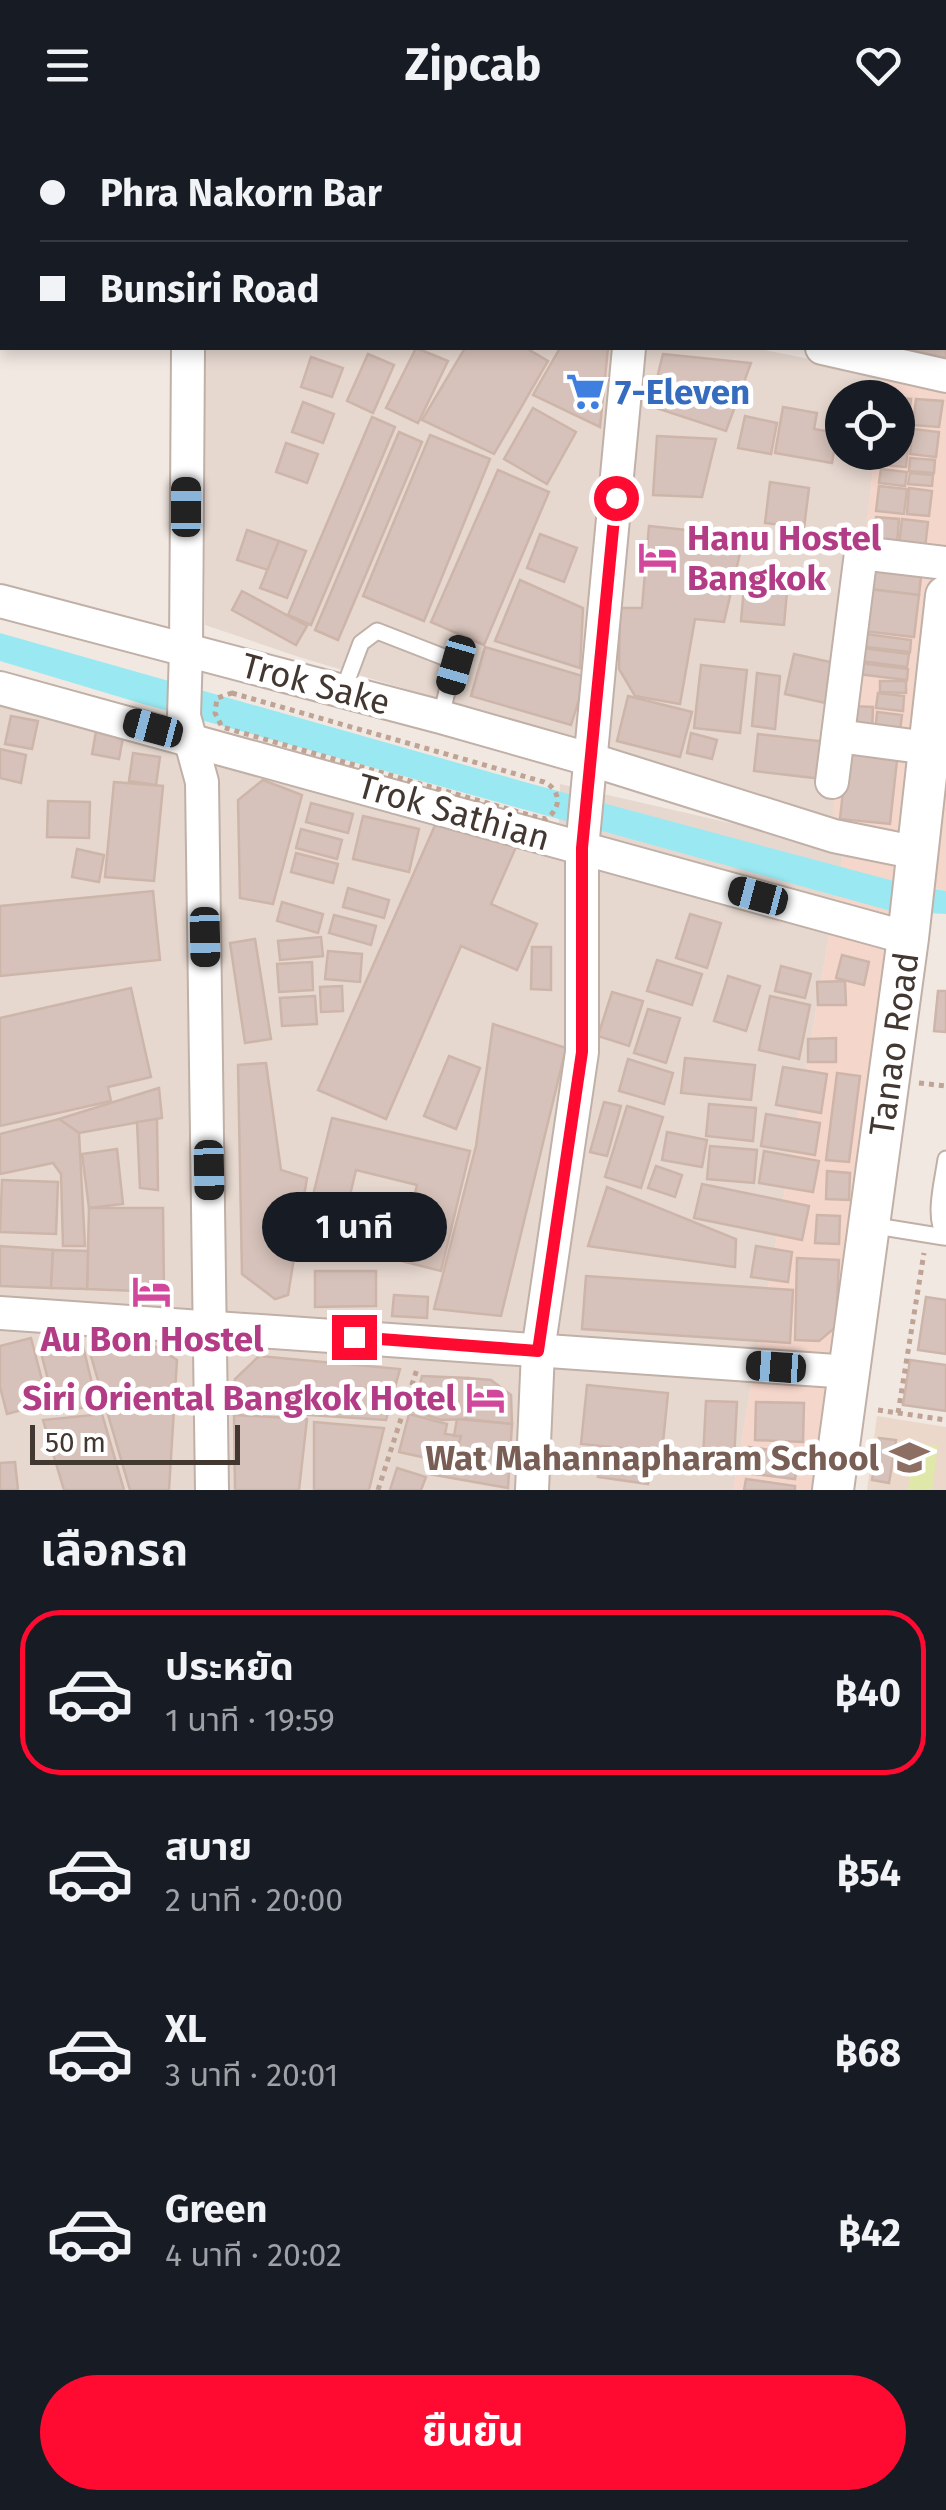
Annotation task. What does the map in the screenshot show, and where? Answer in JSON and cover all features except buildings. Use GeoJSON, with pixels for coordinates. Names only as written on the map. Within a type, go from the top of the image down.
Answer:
{"type":"FeatureCollection","features":[{"type":"Feature","properties":{"kind":"street"},"geometry":{"type":"LineString","coordinates":[[188,350],[185,666],[197,720],[202,782],[212,1490]]}},
{"type":"Feature","properties":{"kind":"street"},"geometry":{"type":"LineString","coordinates":[[532,1490],[538,1351],[582,1052],[583,839],[630,350]]}},
{"type":"Feature","properties":{"kind":"street"},"geometry":{"type":"LineString","coordinates":[[831,350],[946,376]]}},
{"type":"Feature","properties":{"kind":"street"},"geometry":{"type":"LineString","coordinates":[[832,782],[861,553],[946,564]]}},
{"type":"Feature","properties":{"kind":"street","name":"Tanao Road"},"geometry":{"type":"LineString","coordinates":[[834,1490],[858,1390],[870,1224],[934,754],[946,596]]}},
{"type":"Feature","properties":{"kind":"street","name":"Trok Sake"},"geometry":{"type":"LineString","coordinates":[[0,601],[185,666],[343,691],[592,760],[834,836],[917,867]]}},
{"type":"Feature","properties":{"kind":"street","name":"Trok Sathian"},"geometry":{"type":"LineString","coordinates":[[0,688],[197,720],[583,839],[909,929]]}},
{"type":"Feature","properties":{"kind":"street"},"geometry":{"type":"LineString","coordinates":[[838,736],[934,754]]}},
{"type":"Feature","properties":{"kind":"street"},"geometry":{"type":"LineString","coordinates":[[0,1312],[538,1351],[858,1390]]}},
{"type":"Feature","properties":{"kind":"lane"},"geometry":{"type":"LineString","coordinates":[[343,691],[361,643],[371,632],[378,631],[454,662],[440,717]]}},
{"type":"Feature","properties":{"kind":"lane"},"geometry":{"type":"LineString","coordinates":[[945,1237],[939,1228],[939,1214],[946,1158]]}},
{"type":"Feature","properties":{"kind":"lane"},"geometry":{"type":"LineString","coordinates":[[870,1224],[945,1237]]}},
{"type":"Feature","properties":{"kind":"path","name":"Trok Sake"},"geometry":{"type":"LineString","coordinates":[[197,720],[218,695],[232,694],[555,787]]}},
{"type":"Feature","properties":{"kind":"path"},"geometry":{"type":"LineString","coordinates":[[911,1082],[946,1086]]}},
{"type":"Feature","properties":{"kind":"path"},"geometry":{"type":"LineString","coordinates":[[898,1413],[925,1244]]}},
{"type":"Feature","properties":{"kind":"path"},"geometry":{"type":"LineString","coordinates":[[378,1490],[425,1342]]}},
{"type":"Feature","properties":{"kind":"path"},"geometry":{"type":"LineString","coordinates":[[858,1390],[898,1413],[946,1420]]}},
{"type":"Feature","properties":{"kind":"shaded area"},"geometry":{"type":"Polygon","coordinates":[[[204,350],[765,350],[884,374],[883,380],[825,380],[825,470],[873,470],[833,817],[299,657],[205,625],[204,350]]]}},
{"type":"Feature","properties":{"kind":"shaded area"},"geometry":{"type":"Polygon","coordinates":[[[884,374],[915,380],[883,380],[884,374]]]}},
{"type":"Feature","properties":{"kind":"shaded area"},"geometry":{"type":"Polygon","coordinates":[[[915,380],[946,386],[946,891],[923,885],[897,864],[814,1490],[733,1490],[844,849],[829,844],[873,470],[915,470],[915,380]]]}},
{"type":"Feature","properties":{"kind":"shaded area"},"geometry":{"type":"Polygon","coordinates":[[[0,670],[559,823],[560,784],[844,849],[733,1490],[0,1490],[0,670]]]}},
{"type":"Feature","properties":{"kind":"shaded area","name":"Wat Mahannapharam School"},"geometry":{"type":"Polygon","coordinates":[[[877,1416],[946,1427],[946,1490],[867,1490],[877,1416]]]}},
{"type":"Feature","properties":{"kind":"green space"},"geometry":{"type":"Polygon","coordinates":[[[914,1443],[938,1446],[932,1490],[908,1490],[914,1443]]]}},
{"type":"Feature","properties":{"kind":"water"},"geometry":{"type":"Polygon","coordinates":[[[0,633],[532,784],[890,880],[946,891],[946,914],[891,911],[143,704],[0,661],[0,633]]]}},
{"type":"Feature","properties":{"kind":"place","name":"7-Eleven"},"geometry":{"type":"Point","coordinates":[585,392]}},
{"type":"Feature","properties":{"kind":"place","name":"Hanu Hostel Bangkok"},"geometry":{"type":"Point","coordinates":[657,558]}},
{"type":"Feature","properties":{"kind":"place","name":"Au Bon Hostel"},"geometry":{"type":"Point","coordinates":[152,1292]}},
{"type":"Feature","properties":{"kind":"place","name":"Siri Oriental Bangkok Hotel"},"geometry":{"type":"Point","coordinates":[486,1398]}},
{"type":"Feature","properties":{"kind":"place","name":"Wat Mahannapharam School"},"geometry":{"type":"Point","coordinates":[909,1458]}},
{"type":"Feature","properties":{"kind":"route"},"geometry":{"type":"LineString","coordinates":[[354,1337],[538,1351],[582,1052],[582,848],[616,498]]}}]}
